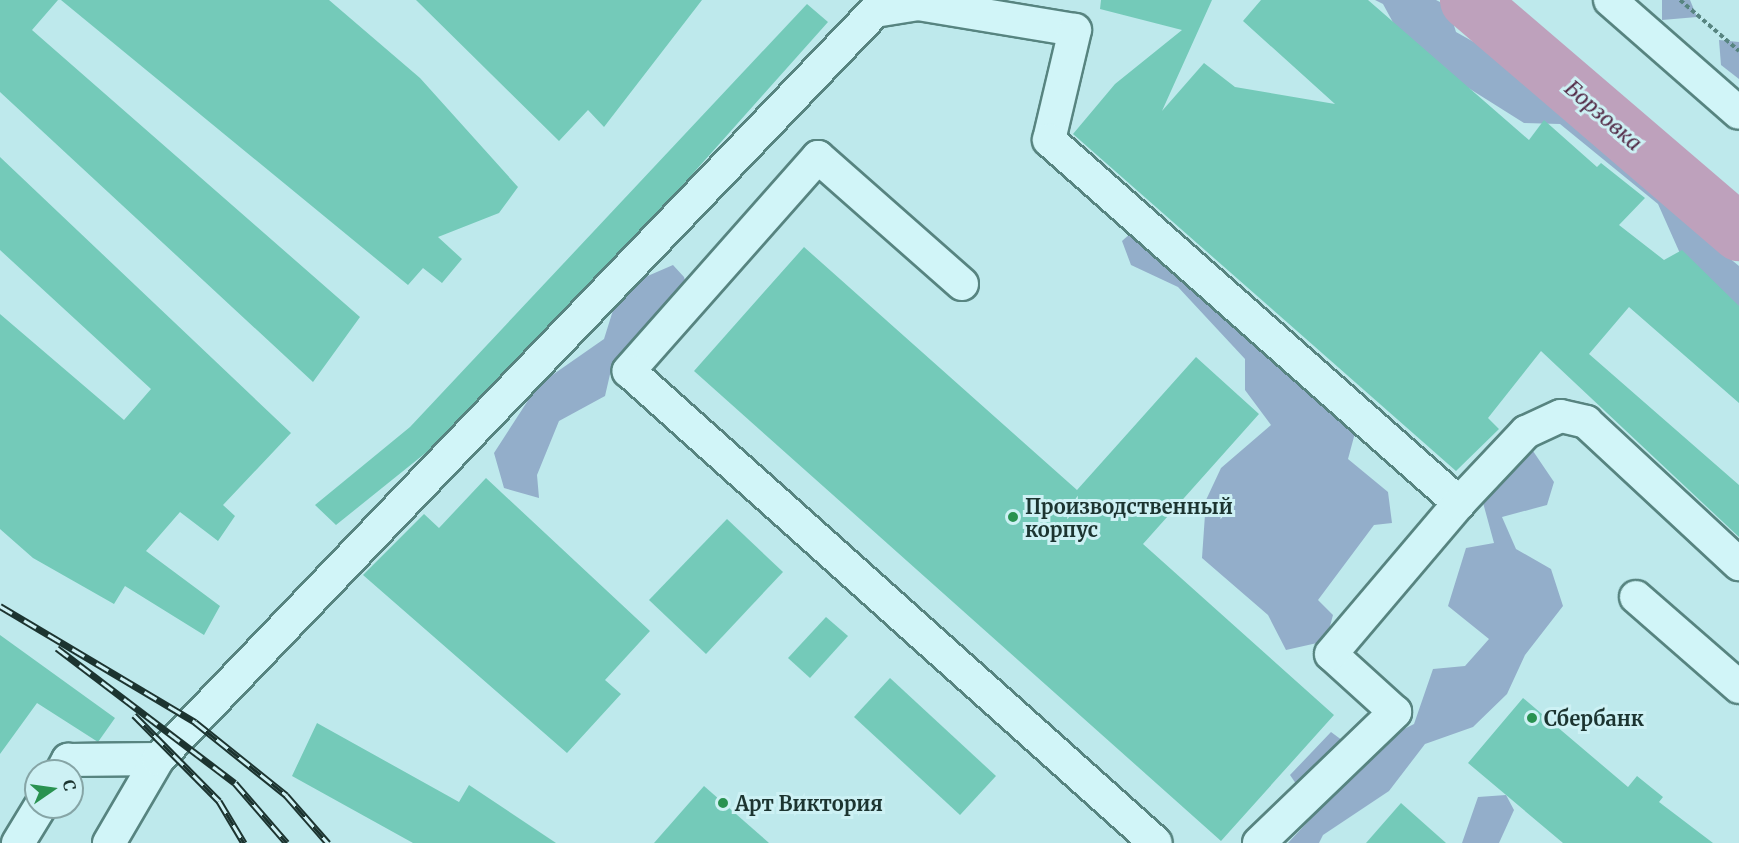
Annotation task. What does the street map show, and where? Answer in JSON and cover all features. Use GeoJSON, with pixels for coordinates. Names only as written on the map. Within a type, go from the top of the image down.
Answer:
{"type":"FeatureCollection","features":[{"type":"Feature","properties":{"kind":"street"},"geometry":{"type":"LineString","coordinates":[[1610,0],[1739,113]]}},
{"type":"Feature","properties":{"kind":"street"},"geometry":{"type":"LineString","coordinates":[[109,843],[158,759],[874,11],[918,4],[1075,30],[1049,140],[1459,503]]}},
{"type":"Feature","properties":{"kind":"street"},"geometry":{"type":"LineString","coordinates":[[962,284],[818,157],[629,371],[1156,843]]}},
{"type":"Feature","properties":{"kind":"street"},"geometry":{"type":"LineString","coordinates":[[1259,843],[1395,712],[1331,654],[1459,503],[1526,432],[1561,416],[1586,422],[1739,564]]}},
{"type":"Feature","properties":{"kind":"street"},"geometry":{"type":"LineString","coordinates":[[1636,597],[1739,687]]}},
{"type":"Feature","properties":{"kind":"street"},"geometry":{"type":"LineString","coordinates":[[84,760],[158,759]]}},
{"type":"Feature","properties":{"kind":"street"},"geometry":{"type":"LineString","coordinates":[[18,843],[33,819]]}},
{"type":"Feature","properties":{"kind":"path"},"geometry":{"type":"LineString","coordinates":[[1680,0],[1739,51]]}},
{"type":"Feature","properties":{"kind":"shaded area"},"geometry":{"type":"Polygon","coordinates":[[[1375,0],[1436,0],[1448,6],[1456,32],[1549,84],[1617,142],[1646,148],[1700,187],[1705,238],[1739,266],[1739,313],[1695,287],[1658,204],[1560,124],[1524,123],[1408,50],[1383,4],[1375,0]]]}},
{"type":"Feature","properties":{"kind":"shaded area"},"geometry":{"type":"Polygon","coordinates":[[[1662,0],[1690,0],[1697,17],[1662,20],[1662,0]]]}},
{"type":"Feature","properties":{"kind":"shaded area"},"geometry":{"type":"Polygon","coordinates":[[[1719,40],[1739,42],[1739,79],[1721,65],[1719,40]]]}},
{"type":"Feature","properties":{"kind":"shaded area"},"geometry":{"type":"Polygon","coordinates":[[[1149,217],[1362,407],[1348,459],[1388,492],[1392,523],[1374,525],[1318,600],[1333,615],[1326,641],[1286,650],[1268,615],[1202,558],[1206,500],[1221,468],[1271,425],[1245,390],[1245,359],[1178,287],[1131,265],[1122,241],[1149,217]]]}},
{"type":"Feature","properties":{"kind":"shaded area"},"geometry":{"type":"Polygon","coordinates":[[[673,265],[684,277],[692,304],[611,370],[605,396],[559,421],[537,475],[539,498],[504,488],[494,453],[538,385],[604,339],[620,288],[673,265]]]}},
{"type":"Feature","properties":{"kind":"shaded area"},"geometry":{"type":"Polygon","coordinates":[[[1533,451],[1554,482],[1547,505],[1502,517],[1516,549],[1551,569],[1563,606],[1525,655],[1507,694],[1473,727],[1425,744],[1389,791],[1323,835],[1319,843],[1288,843],[1316,813],[1290,775],[1331,732],[1358,752],[1414,724],[1433,669],[1465,666],[1489,639],[1448,606],[1466,548],[1494,543],[1482,499],[1533,451]]]}},
{"type":"Feature","properties":{"kind":"shaded area"},"geometry":{"type":"Polygon","coordinates":[[[1506,795],[1514,810],[1499,843],[1462,843],[1478,797],[1506,795]]]}},
{"type":"Feature","properties":{"kind":"building"},"geometry":{"type":"Polygon","coordinates":[[[0,0],[58,0],[32,30],[360,317],[313,382],[0,92],[0,0]]]}},
{"type":"Feature","properties":{"kind":"building"},"geometry":{"type":"Polygon","coordinates":[[[61,0],[329,0],[420,78],[518,187],[499,213],[438,237],[462,259],[442,283],[423,268],[408,285],[61,0]]]}},
{"type":"Feature","properties":{"kind":"building"},"geometry":{"type":"Polygon","coordinates":[[[416,0],[702,0],[604,127],[588,110],[559,141],[416,0]]]}},
{"type":"Feature","properties":{"kind":"building"},"geometry":{"type":"Polygon","coordinates":[[[1101,0],[1212,0],[1162,111],[1204,63],[1235,87],[1335,104],[1243,21],[1261,0],[1368,0],[1529,140],[1544,120],[1597,167],[1601,163],[1645,198],[1619,225],[1664,260],[1682,250],[1739,306],[1739,403],[1629,307],[1589,354],[1739,485],[1739,537],[1541,351],[1488,418],[1499,429],[1456,471],[1073,134],[1115,84],[1182,30],[1100,9],[1101,0]]]}},
{"type":"Feature","properties":{"kind":"building"},"geometry":{"type":"Polygon","coordinates":[[[807,4],[828,22],[672,197],[428,451],[336,525],[315,505],[410,427],[807,4]]]}},
{"type":"Feature","properties":{"kind":"building"},"geometry":{"type":"Polygon","coordinates":[[[0,157],[291,433],[223,505],[235,516],[218,541],[180,512],[146,551],[220,606],[204,635],[125,586],[114,604],[33,558],[0,529],[0,314],[124,420],[151,389],[0,250],[0,157]]]}},
{"type":"Feature","properties":{"kind":"building","name":"Производственный корпус"},"geometry":{"type":"Polygon","coordinates":[[[804,247],[1077,490],[1196,357],[1259,414],[1143,544],[1334,715],[1221,841],[694,371],[804,247]]]}},
{"type":"Feature","properties":{"kind":"building"},"geometry":{"type":"Polygon","coordinates":[[[486,478],[650,631],[605,680],[621,694],[567,753],[363,575],[424,514],[439,528],[486,478]]]}},
{"type":"Feature","properties":{"kind":"building"},"geometry":{"type":"Polygon","coordinates":[[[727,519],[783,572],[706,654],[649,600],[727,519]]]}},
{"type":"Feature","properties":{"kind":"building"},"geometry":{"type":"Polygon","coordinates":[[[826,617],[848,636],[810,678],[788,658],[826,617]]]}},
{"type":"Feature","properties":{"kind":"building"},"geometry":{"type":"Polygon","coordinates":[[[0,635],[115,718],[98,742],[37,703],[0,754],[0,635]]]}},
{"type":"Feature","properties":{"kind":"building"},"geometry":{"type":"Polygon","coordinates":[[[890,678],[996,776],[960,815],[854,717],[890,678]]]}},
{"type":"Feature","properties":{"kind":"building"},"geometry":{"type":"Polygon","coordinates":[[[1523,698],[1628,787],[1637,776],[1663,797],[1659,802],[1713,843],[1563,843],[1468,763],[1523,698]]]}},
{"type":"Feature","properties":{"kind":"building"},"geometry":{"type":"Polygon","coordinates":[[[317,723],[459,802],[469,785],[556,843],[413,843],[292,776],[317,723]]]}},
{"type":"Feature","properties":{"kind":"building"},"geometry":{"type":"Polygon","coordinates":[[[704,786],[769,843],[654,843],[704,786]]]}},
{"type":"Feature","properties":{"kind":"building"},"geometry":{"type":"Polygon","coordinates":[[[1401,803],[1446,843],[1366,843],[1401,803]]]}},
{"type":"Feature","properties":{"kind":"waterway","name":"Борзовка"},"geometry":{"type":"LineString","coordinates":[[1468,0],[1739,232]]}},
{"type":"Feature","properties":{"kind":"railway"},"geometry":{"type":"LineString","coordinates":[[0,606],[195,722],[286,795],[328,843]]}},
{"type":"Feature","properties":{"kind":"railway"},"geometry":{"type":"LineString","coordinates":[[57,648],[235,783],[287,843]]}},
{"type":"Feature","properties":{"kind":"railway"},"geometry":{"type":"LineString","coordinates":[[134,715],[219,801],[244,843]]}},
{"type":"Feature","properties":{"kind":"place","name":"Производственный корпус"},"geometry":{"type":"Point","coordinates":[1013,517]}},
{"type":"Feature","properties":{"kind":"place","name":"Сбербанк"},"geometry":{"type":"Point","coordinates":[1532,718]}},
{"type":"Feature","properties":{"kind":"place","name":"Арт Виктория"},"geometry":{"type":"Point","coordinates":[723,803]}}]}
